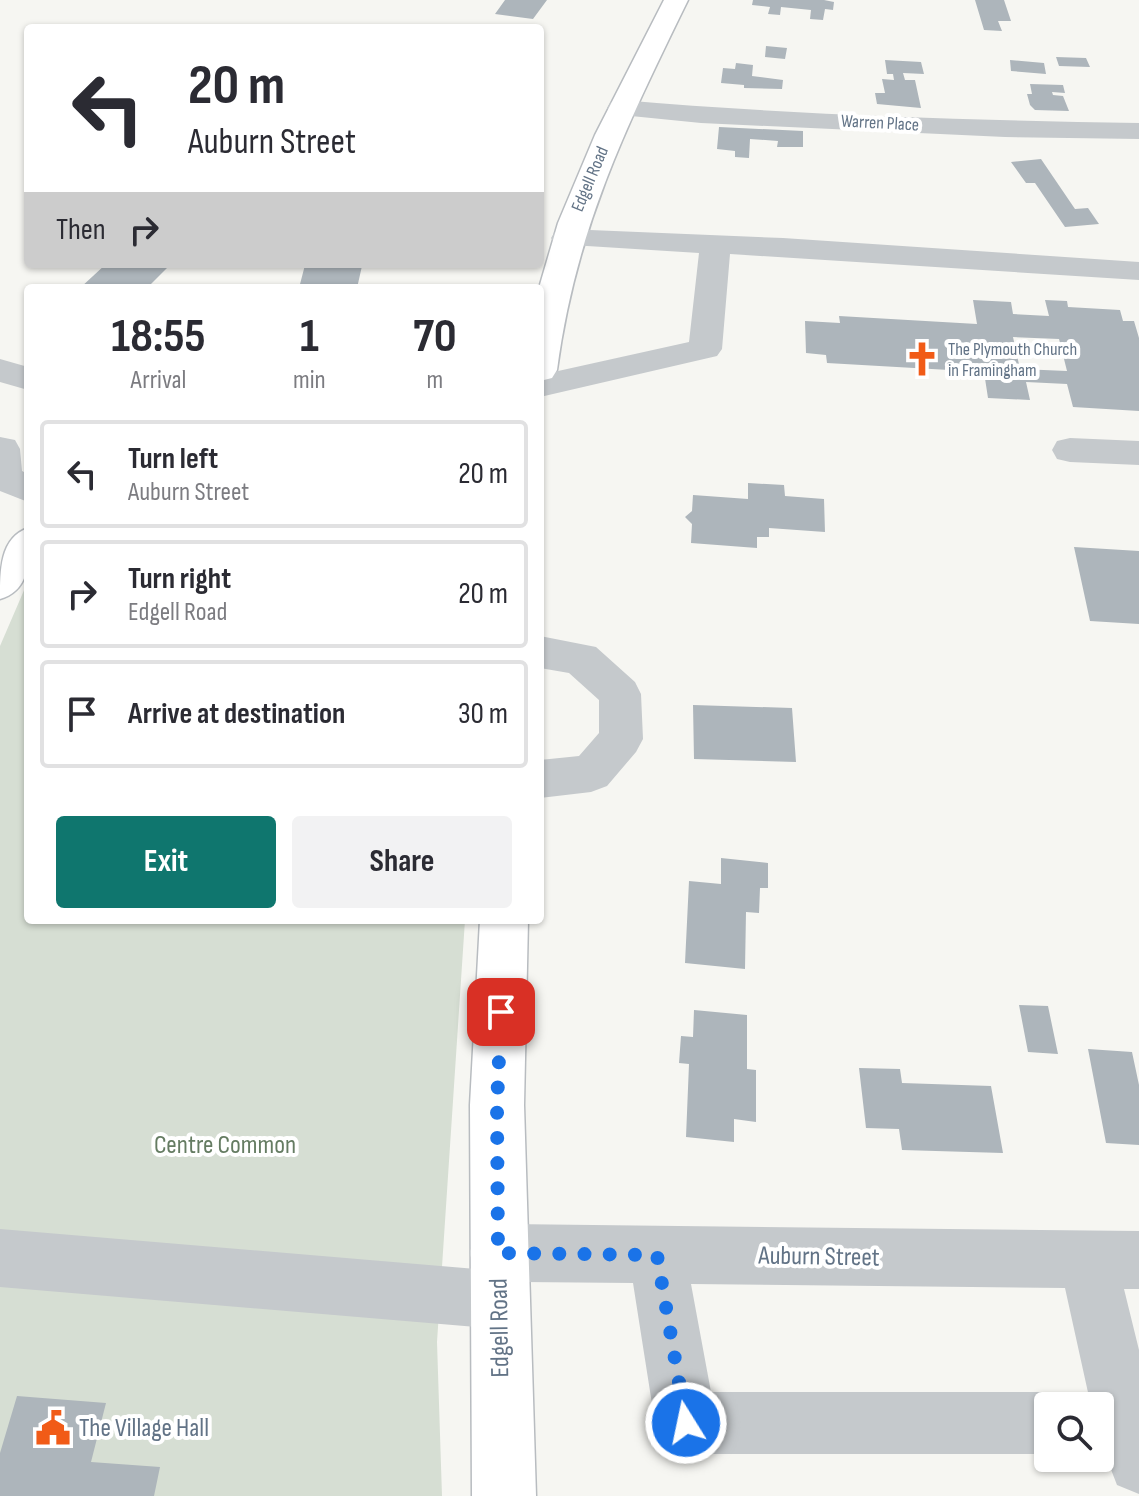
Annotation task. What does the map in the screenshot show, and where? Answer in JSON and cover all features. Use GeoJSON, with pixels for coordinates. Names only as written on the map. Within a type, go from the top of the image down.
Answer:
{"type":"FeatureCollection","features":[{"type":"Feature","properties":{"kind":"main road","name":"Edgell Road"},"geometry":{"type":"LineString","coordinates":[[544,322],[558,234],[676,0]]}},
{"type":"Feature","properties":{"kind":"main road"},"geometry":{"type":"LineString","coordinates":[[0,584],[24,548]]}},
{"type":"Feature","properties":{"kind":"main road","name":"Edgell Road"},"geometry":{"type":"LineString","coordinates":[[504,924],[497,1105],[504,1496]]}},
{"type":"Feature","properties":{"kind":"street","name":"Warren Place"},"geometry":{"type":"LineString","coordinates":[[621,108],[701,115],[1005,129],[1139,131]]}},
{"type":"Feature","properties":{"kind":"street"},"geometry":{"type":"LineString","coordinates":[[558,234],[1139,271]]}},
{"type":"Feature","properties":{"kind":"street"},"geometry":{"type":"LineString","coordinates":[[544,385],[705,349],[715,244]]}},
{"type":"Feature","properties":{"kind":"street"},"geometry":{"type":"LineString","coordinates":[[0,370],[24,378]]}},
{"type":"Feature","properties":{"kind":"street"},"geometry":{"type":"LineString","coordinates":[[10,441],[4,478],[24,487]]}},
{"type":"Feature","properties":{"kind":"street"},"geometry":{"type":"LineString","coordinates":[[1070,450],[1139,453]]}},
{"type":"Feature","properties":{"kind":"street"},"geometry":{"type":"LineString","coordinates":[[544,653],[581,659],[620,694],[621,739],[591,773],[544,779]]}},
{"type":"Feature","properties":{"kind":"street"},"geometry":{"type":"LineString","coordinates":[[657,1255],[686,1423],[1034,1423]]}},
{"type":"Feature","properties":{"kind":"street","name":"Auburn Street"},"geometry":{"type":"LineString","coordinates":[[0,1258],[499,1277],[657,1255],[1113,1260]]}},
{"type":"Feature","properties":{"kind":"street"},"geometry":{"type":"LineString","coordinates":[[1113,1260],[1122,1436]]}},
{"type":"Feature","properties":{"kind":"green space","name":"Centre Common"},"geometry":{"type":"Polygon","coordinates":[[[24,590],[24,924],[465,924],[437,1342],[442,1496],[0,1496],[0,646],[24,590]]]}},
{"type":"Feature","properties":{"kind":"building"},"geometry":{"type":"Polygon","coordinates":[[[505,0],[547,0],[533,19],[495,14],[505,0]]]}},
{"type":"Feature","properties":{"kind":"building"},"geometry":{"type":"Polygon","coordinates":[[[753,0],[834,2],[833,10],[825,9],[823,20],[810,19],[811,10],[781,7],[780,15],[768,14],[770,7],[752,5],[753,0]]]}},
{"type":"Feature","properties":{"kind":"building"},"geometry":{"type":"Polygon","coordinates":[[[975,0],[1004,0],[1011,21],[998,21],[1002,31],[984,30],[975,0]]]}},
{"type":"Feature","properties":{"kind":"building"},"geometry":{"type":"Polygon","coordinates":[[[766,46],[787,48],[785,59],[765,57],[766,46]]]}},
{"type":"Feature","properties":{"kind":"building"},"geometry":{"type":"Polygon","coordinates":[[[1056,57],[1086,58],[1090,67],[1059,66],[1056,57]]]}},
{"type":"Feature","properties":{"kind":"building"},"geometry":{"type":"Polygon","coordinates":[[[885,60],[921,62],[924,74],[903,73],[905,80],[915,80],[921,108],[877,104],[875,93],[885,93],[882,79],[894,80],[893,74],[887,74],[885,60]]]}},
{"type":"Feature","properties":{"kind":"building"},"geometry":{"type":"Polygon","coordinates":[[[1010,60],[1044,63],[1046,74],[1011,71],[1010,60]]]}},
{"type":"Feature","properties":{"kind":"building"},"geometry":{"type":"Polygon","coordinates":[[[736,63],[753,65],[752,76],[783,80],[782,89],[744,88],[744,85],[721,83],[723,68],[735,69],[736,63]]]}},
{"type":"Feature","properties":{"kind":"building"},"geometry":{"type":"Polygon","coordinates":[[[1030,84],[1063,85],[1065,93],[1052,92],[1053,95],[1063,96],[1069,111],[1035,110],[1027,94],[1032,94],[1030,84]]]}},
{"type":"Feature","properties":{"kind":"building"},"geometry":{"type":"Polygon","coordinates":[[[719,127],[803,131],[803,147],[777,147],[778,141],[750,139],[749,158],[735,157],[735,151],[717,149],[719,127]]]}},
{"type":"Feature","properties":{"kind":"building"},"geometry":{"type":"Polygon","coordinates":[[[1041,159],[1075,209],[1088,208],[1099,224],[1065,227],[1035,183],[1026,183],[1011,162],[1041,159]]]}},
{"type":"Feature","properties":{"kind":"building"},"geometry":{"type":"Polygon","coordinates":[[[102,268],[167,268],[151,284],[84,284],[102,268]]]}},
{"type":"Feature","properties":{"kind":"building"},"geometry":{"type":"Polygon","coordinates":[[[304,268],[362,268],[358,284],[300,284],[304,268]]]}},
{"type":"Feature","properties":{"kind":"building","name":"The Plymouth Church in Framingham"},"geometry":{"type":"Polygon","coordinates":[[[973,300],[1011,302],[1013,314],[1049,316],[1045,300],[1067,301],[1068,307],[1120,310],[1123,321],[1134,321],[1139,338],[1139,411],[1073,407],[1067,384],[1026,382],[1030,400],[988,398],[984,372],[827,363],[826,355],[806,353],[805,321],[840,323],[839,316],[977,324],[973,300]],[[1013,337],[1020,369],[1067,371],[1059,339],[1013,337]]]}},
{"type":"Feature","properties":{"kind":"building"},"geometry":{"type":"Polygon","coordinates":[[[748,483],[784,485],[785,496],[824,499],[825,532],[769,528],[769,537],[757,537],[757,548],[691,543],[692,524],[685,517],[692,511],[693,495],[748,499],[748,483]]]}},
{"type":"Feature","properties":{"kind":"building"},"geometry":{"type":"Polygon","coordinates":[[[1074,547],[1139,551],[1139,624],[1090,621],[1074,547]]]}},
{"type":"Feature","properties":{"kind":"building"},"geometry":{"type":"Polygon","coordinates":[[[693,705],[792,708],[796,762],[694,759],[693,705]]]}},
{"type":"Feature","properties":{"kind":"building"},"geometry":{"type":"Polygon","coordinates":[[[721,858],[768,863],[768,888],[760,888],[759,913],[746,912],[745,969],[685,963],[689,881],[721,884],[721,858]]]}},
{"type":"Feature","properties":{"kind":"building"},"geometry":{"type":"Polygon","coordinates":[[[1019,1005],[1048,1006],[1058,1054],[1028,1052],[1019,1005]]]}},
{"type":"Feature","properties":{"kind":"building"},"geometry":{"type":"Polygon","coordinates":[[[694,1010],[747,1015],[747,1069],[756,1070],[756,1122],[734,1119],[734,1142],[686,1137],[689,1064],[679,1063],[681,1036],[693,1037],[694,1010]]]}},
{"type":"Feature","properties":{"kind":"building"},"geometry":{"type":"Polygon","coordinates":[[[1088,1049],[1132,1052],[1139,1085],[1139,1145],[1106,1143],[1088,1049]]]}},
{"type":"Feature","properties":{"kind":"building"},"geometry":{"type":"Polygon","coordinates":[[[859,1068],[900,1069],[902,1083],[991,1086],[1003,1153],[902,1150],[899,1129],[866,1128],[859,1068]]]}},
{"type":"Feature","properties":{"kind":"building","name":"The Village Hall"},"geometry":{"type":"Polygon","coordinates":[[[17,1396],[106,1403],[91,1462],[160,1467],[154,1496],[0,1496],[0,1453],[17,1396]]]}},
{"type":"Feature","properties":{"kind":"place","name":"The Plymouth Church in Framingham"},"geometry":{"type":"Point","coordinates":[922,359]}},
{"type":"Feature","properties":{"kind":"place","name":"The Village Hall"},"geometry":{"type":"Point","coordinates":[53,1428]}},
{"type":"Feature","properties":{"kind":"route"},"geometry":{"type":"LineString","coordinates":[[501,1012],[497,1105],[498,1253],[657,1255],[686,1423]]}}]}
